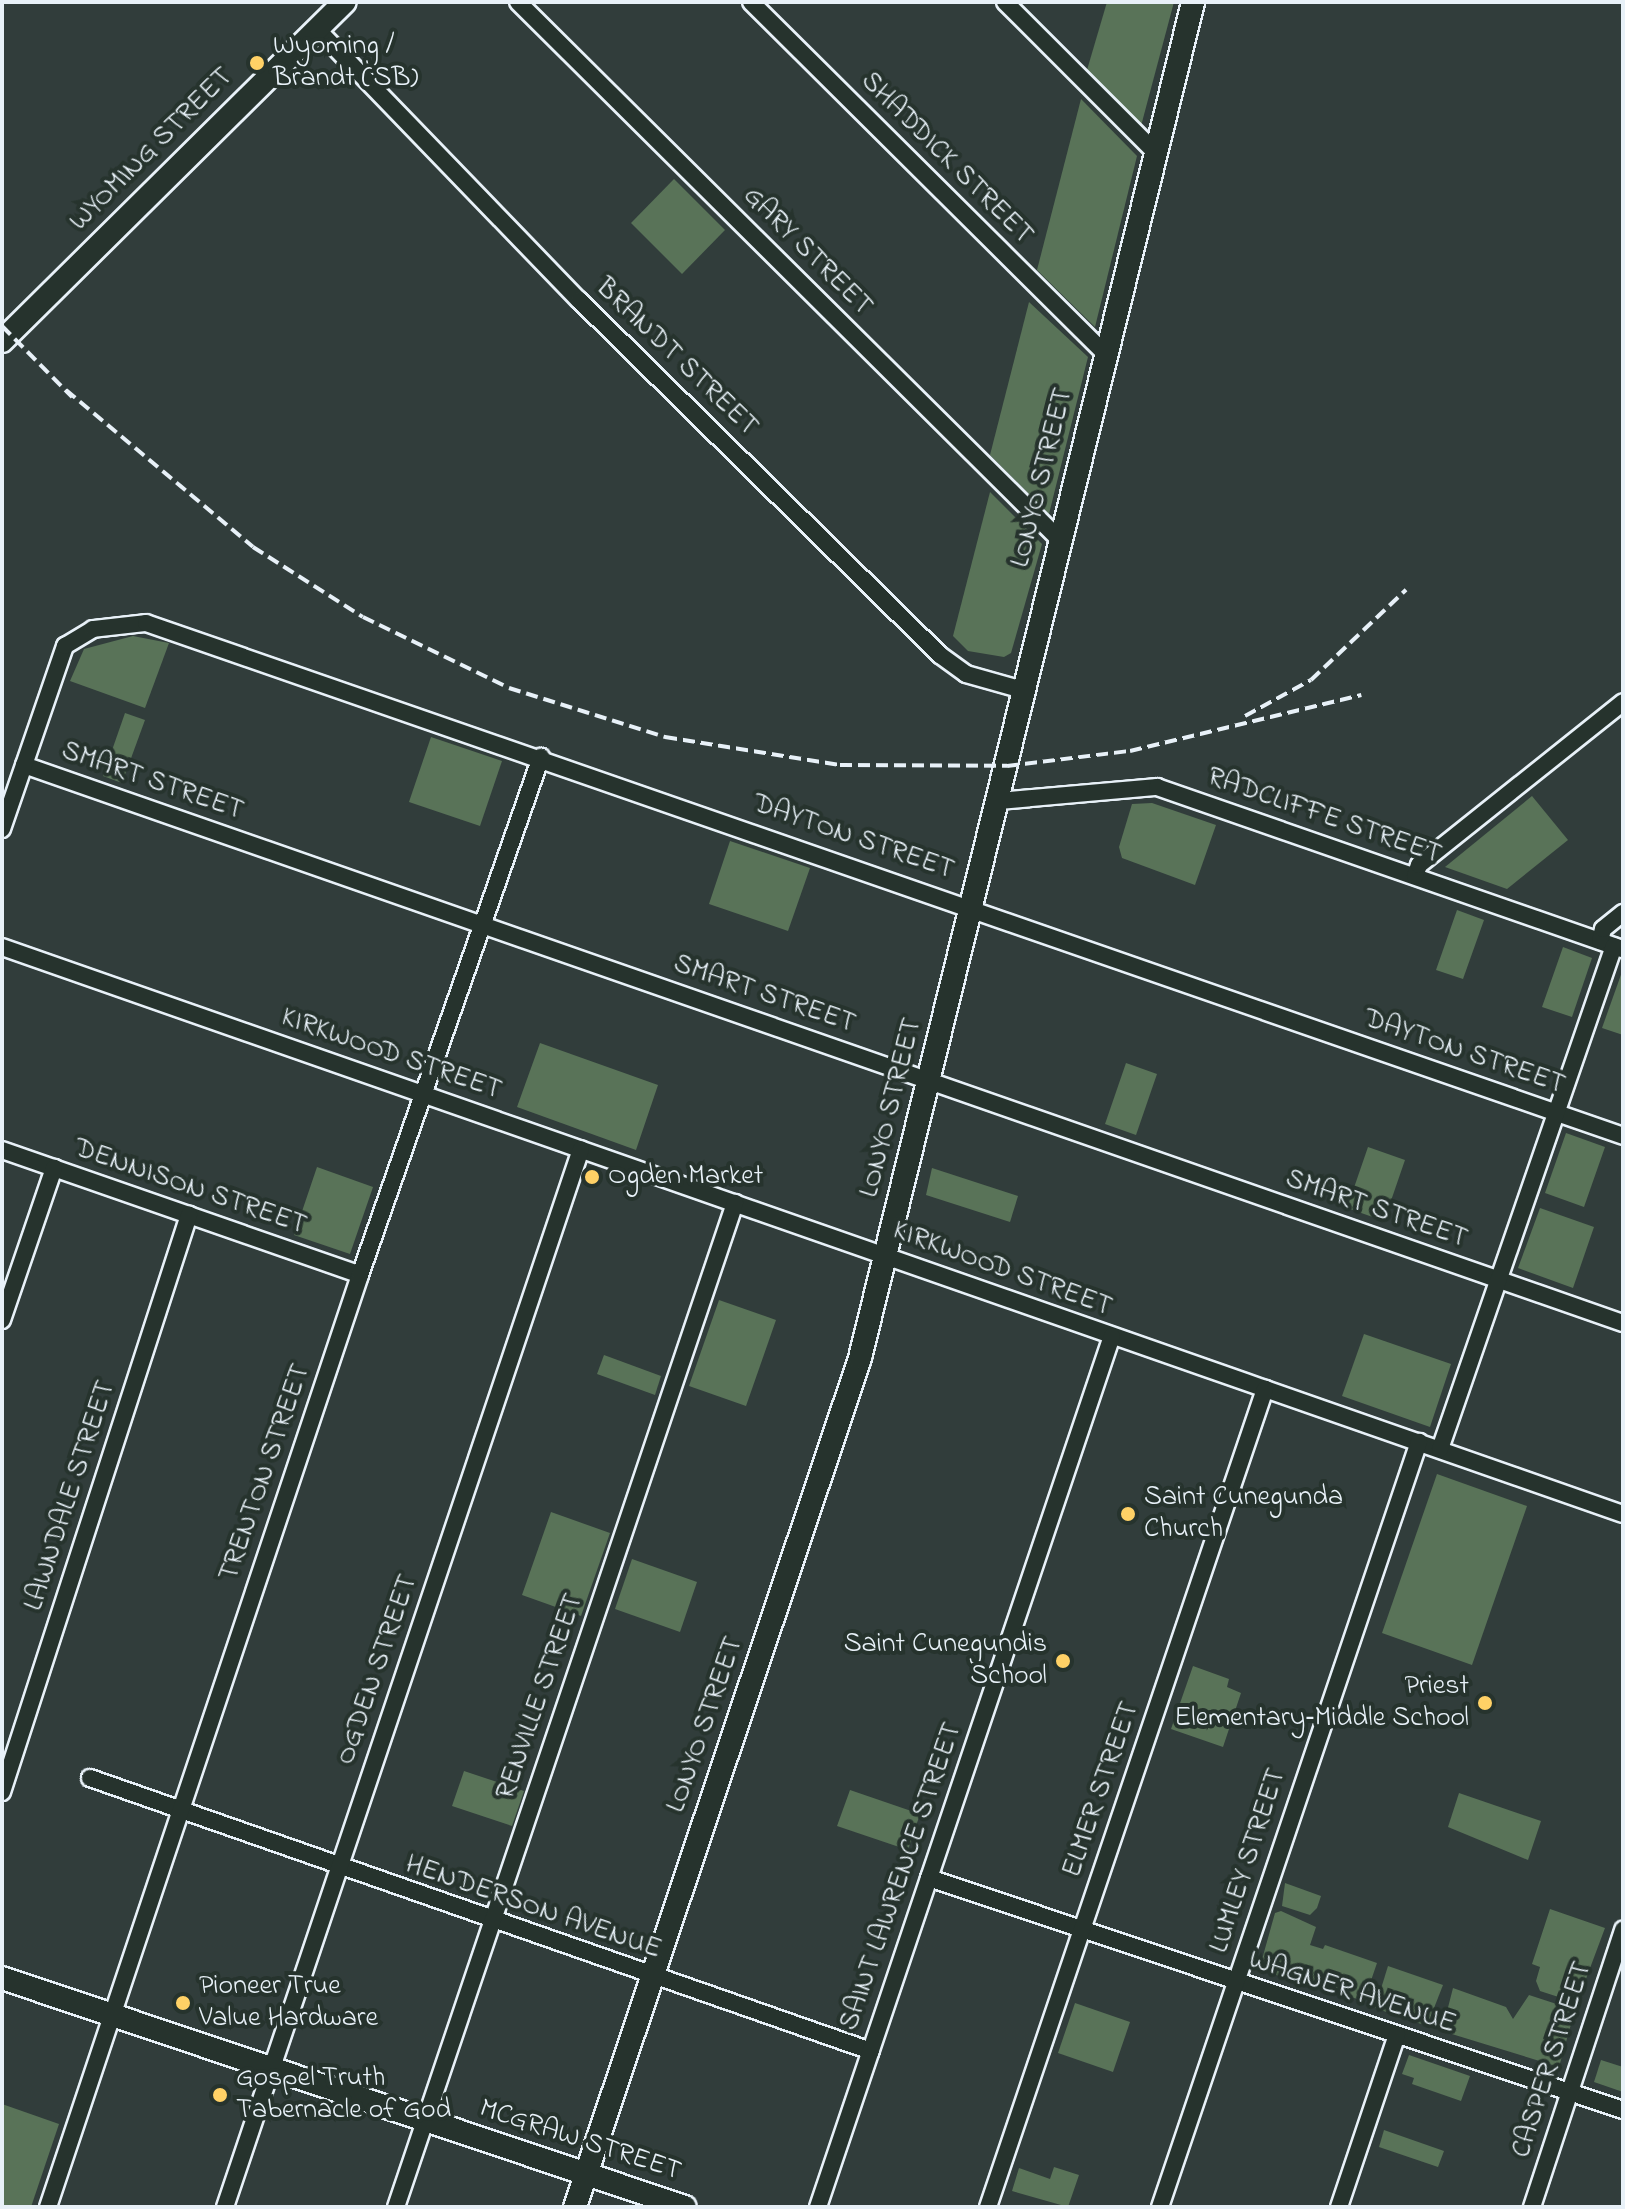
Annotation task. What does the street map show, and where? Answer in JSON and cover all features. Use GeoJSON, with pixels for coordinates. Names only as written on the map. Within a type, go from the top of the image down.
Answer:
{"type":"FeatureCollection","features":[{"type":"Feature","properties":{"kind":"street","name":"WYOMING STREET"},"geometry":{"type":"LineString","coordinates":[[2,341],[344,2]]}},
{"type":"Feature","properties":{"kind":"street","name":"GARY STREET"},"geometry":{"type":"LineString","coordinates":[[518,2],[1060,540]]}},
{"type":"Feature","properties":{"kind":"street","name":"SHADDICK STREET"},"geometry":{"type":"LineString","coordinates":[[751,2],[1105,353]]}},
{"type":"Feature","properties":{"kind":"street"},"geometry":{"type":"LineString","coordinates":[[1005,2],[1158,155]]}},
{"type":"Feature","properties":{"kind":"street","name":"LONYO STREET"},"geometry":{"type":"LineString","coordinates":[[575,2207],[854,1379],[939,1084],[982,911],[999,801],[1023,690],[1105,353],[1158,155],[1193,2]]}},
{"type":"Feature","properties":{"kind":"street","name":"BRANDT STREET"},"geometry":{"type":"LineString","coordinates":[[317,29],[579,300],[940,655],[966,674],[1023,690]]}},
{"type":"Feature","properties":{"kind":"street","name":"DAYTON STREET"},"geometry":{"type":"LineString","coordinates":[[24,765],[65,646],[76,635],[111,624],[166,627],[1623,1136]]}},
{"type":"Feature","properties":{"kind":"street"},"geometry":{"type":"LineString","coordinates":[[1415,876],[1419,865],[1623,702]]}},
{"type":"Feature","properties":{"kind":"street","name":"TRENTON STREET"},"geometry":{"type":"LineString","coordinates":[[48,2207],[360,1275],[541,757]]}},
{"type":"Feature","properties":{"kind":"street"},"geometry":{"type":"LineString","coordinates":[[2,829],[24,765]]}},
{"type":"Feature","properties":{"kind":"street","name":"SMART STREET"},"geometry":{"type":"LineString","coordinates":[[24,765],[1623,1323]]}},
{"type":"Feature","properties":{"kind":"street","name":"RADCLIFFE STREET"},"geometry":{"type":"LineString","coordinates":[[999,801],[1148,786],[1612,945]]}},
{"type":"Feature","properties":{"kind":"street"},"geometry":{"type":"LineString","coordinates":[[1440,1449],[1612,945],[1603,929],[1623,913]]}},
{"type":"Feature","properties":{"kind":"street","name":"KIRKWOOD STREET"},"geometry":{"type":"LineString","coordinates":[[2,947],[1623,1514]]}},
{"type":"Feature","properties":{"kind":"street","name":"OGDEN STREET"},"geometry":{"type":"LineString","coordinates":[[225,2207],[581,1149]]}},
{"type":"Feature","properties":{"kind":"street","name":"DENNISON STREET"},"geometry":{"type":"LineString","coordinates":[[2,1150],[360,1275]]}},
{"type":"Feature","properties":{"kind":"street"},"geometry":{"type":"LineString","coordinates":[[2,1320],[54,1168]]}},
{"type":"Feature","properties":{"kind":"street","name":"RENVILLE STREET"},"geometry":{"type":"LineString","coordinates":[[396,2207],[735,1203]]}},
{"type":"Feature","properties":{"kind":"street","name":"LAWNDALE STREET"},"geometry":{"type":"LineString","coordinates":[[2,1792],[189,1215]]}},
{"type":"Feature","properties":{"kind":"street","name":"SAINT LAWRENCE STREET"},"geometry":{"type":"LineString","coordinates":[[818,2207],[1112,1336]]}},
{"type":"Feature","properties":{"kind":"street","name":"ELMER STREET"},"geometry":{"type":"LineString","coordinates":[[988,2207],[1265,1389]]}},
{"type":"Feature","properties":{"kind":"street","name":"LUMLEY STREET"},"geometry":{"type":"LineString","coordinates":[[1160,2207],[1419,1442]]}},
{"type":"Feature","properties":{"kind":"street","name":"HENDERSON AVENUE"},"geometry":{"type":"LineString","coordinates":[[90,1778],[652,1978],[871,2051]]}},
{"type":"Feature","properties":{"kind":"street","name":"WAGNER AVENUE"},"geometry":{"type":"LineString","coordinates":[[929,1878],[1623,2110]]}},
{"type":"Feature","properties":{"kind":"street","name":"CASPER STREET"},"geometry":{"type":"LineString","coordinates":[[1532,2207],[1623,1930]]}},
{"type":"Feature","properties":{"kind":"street","name":"MCGRAW STREET"},"geometry":{"type":"LineString","coordinates":[[2,1978],[115,2004],[272,2069],[685,2207]]}},
{"type":"Feature","properties":{"kind":"street"},"geometry":{"type":"LineString","coordinates":[[1339,2207],[1397,2035]]}},
{"type":"Feature","properties":{"kind":"green space"},"geometry":{"type":"Polygon","coordinates":[[[1107,2],[1174,2],[1141,126],[1087,70],[1107,2]]]}},
{"type":"Feature","properties":{"kind":"green space"},"geometry":{"type":"Polygon","coordinates":[[[1081,99],[1137,156],[1095,327],[1037,270],[1081,99]]]}},
{"type":"Feature","properties":{"kind":"green space"},"geometry":{"type":"Polygon","coordinates":[[[674,179],[725,230],[682,274],[631,223],[674,179]]]}},
{"type":"Feature","properties":{"kind":"green space"},"geometry":{"type":"Polygon","coordinates":[[[1029,302],[1088,357],[1049,514],[990,455],[1029,302]]]}},
{"type":"Feature","properties":{"kind":"green space"},"geometry":{"type":"Polygon","coordinates":[[[990,492],[1042,544],[1011,653],[1004,657],[968,651],[953,636],[990,492]]]}},
{"type":"Feature","properties":{"kind":"green space"},"geometry":{"type":"Polygon","coordinates":[[[133,636],[169,643],[145,708],[70,681],[84,649],[133,636]]]}},
{"type":"Feature","properties":{"kind":"green space"},"geometry":{"type":"Polygon","coordinates":[[[125,713],[145,720],[122,783],[103,776],[125,713]]]}},
{"type":"Feature","properties":{"kind":"green space"},"geometry":{"type":"Polygon","coordinates":[[[431,737],[502,761],[480,826],[409,802],[431,737]]]}},
{"type":"Feature","properties":{"kind":"green space"},"geometry":{"type":"Polygon","coordinates":[[[1532,796],[1568,840],[1507,889],[1445,867],[1532,796]]]}},
{"type":"Feature","properties":{"kind":"green space"},"geometry":{"type":"Polygon","coordinates":[[[1152,803],[1216,825],[1195,885],[1122,858],[1119,847],[1132,804],[1152,803]]]}},
{"type":"Feature","properties":{"kind":"green space"},"geometry":{"type":"Polygon","coordinates":[[[730,841],[810,868],[788,931],[709,904],[730,841]]]}},
{"type":"Feature","properties":{"kind":"green space"},"geometry":{"type":"Polygon","coordinates":[[[1457,910],[1484,920],[1463,979],[1436,970],[1457,910]]]}},
{"type":"Feature","properties":{"kind":"green space"},"geometry":{"type":"Polygon","coordinates":[[[1563,947],[1592,958],[1572,1017],[1542,1007],[1563,947]]]}},
{"type":"Feature","properties":{"kind":"green space"},"geometry":{"type":"Polygon","coordinates":[[[1623,969],[1623,1035],[1602,1028],[1623,969]]]}},
{"type":"Feature","properties":{"kind":"green space"},"geometry":{"type":"Polygon","coordinates":[[[540,1043],[658,1085],[636,1150],[517,1107],[540,1043]]]}},
{"type":"Feature","properties":{"kind":"green space"},"geometry":{"type":"Polygon","coordinates":[[[1126,1063],[1157,1074],[1136,1135],[1105,1124],[1126,1063]]]}},
{"type":"Feature","properties":{"kind":"green space"},"geometry":{"type":"Polygon","coordinates":[[[1566,1133],[1605,1147],[1584,1207],[1545,1193],[1566,1133]]]}},
{"type":"Feature","properties":{"kind":"green space"},"geometry":{"type":"Polygon","coordinates":[[[1368,1147],[1405,1160],[1384,1221],[1347,1208],[1368,1147]]]}},
{"type":"Feature","properties":{"kind":"green space"},"geometry":{"type":"Polygon","coordinates":[[[317,1167],[373,1187],[350,1254],[294,1235],[317,1167]]]}},
{"type":"Feature","properties":{"kind":"green space"},"geometry":{"type":"Polygon","coordinates":[[[932,1168],[1018,1196],[1010,1222],[926,1195],[932,1168]]]}},
{"type":"Feature","properties":{"kind":"green space"},"geometry":{"type":"Polygon","coordinates":[[[1540,1208],[1594,1227],[1573,1288],[1518,1268],[1540,1208]]]}},
{"type":"Feature","properties":{"kind":"green space"},"geometry":{"type":"Polygon","coordinates":[[[719,1300],[776,1320],[746,1406],[689,1386],[719,1300]]]}},
{"type":"Feature","properties":{"kind":"green space"},"geometry":{"type":"Polygon","coordinates":[[[1364,1334],[1451,1364],[1430,1427],[1342,1396],[1364,1334]]]}},
{"type":"Feature","properties":{"kind":"green space"},"geometry":{"type":"Polygon","coordinates":[[[604,1355],[661,1376],[655,1395],[597,1374],[604,1355]]]}},
{"type":"Feature","properties":{"kind":"green space"},"geometry":{"type":"Polygon","coordinates":[[[1437,1474],[1527,1506],[1472,1665],[1382,1633],[1437,1474]]]}},
{"type":"Feature","properties":{"kind":"green space"},"geometry":{"type":"Polygon","coordinates":[[[551,1512],[610,1533],[581,1616],[522,1595],[551,1512]]]}},
{"type":"Feature","properties":{"kind":"green space"},"geometry":{"type":"Polygon","coordinates":[[[632,1559],[697,1582],[680,1632],[615,1609],[632,1559]]]}},
{"type":"Feature","properties":{"kind":"green space"},"geometry":{"type":"Polygon","coordinates":[[[1193,1666],[1229,1679],[1227,1687],[1241,1693],[1223,1747],[1171,1729],[1193,1666]]]}},
{"type":"Feature","properties":{"kind":"green space"},"geometry":{"type":"Polygon","coordinates":[[[464,1771],[524,1791],[512,1826],[452,1806],[464,1771]]]}},
{"type":"Feature","properties":{"kind":"green space"},"geometry":{"type":"Polygon","coordinates":[[[850,1790],[920,1814],[908,1850],[837,1826],[850,1790]]]}},
{"type":"Feature","properties":{"kind":"green space"},"geometry":{"type":"Polygon","coordinates":[[[1459,1793],[1541,1821],[1528,1860],[1448,1827],[1459,1793]]]}},
{"type":"Feature","properties":{"kind":"green space"},"geometry":{"type":"Polygon","coordinates":[[[1285,1883],[1321,1896],[1317,1908],[1310,1915],[1282,1906],[1285,1883]]]}},
{"type":"Feature","properties":{"kind":"green space"},"geometry":{"type":"Polygon","coordinates":[[[1550,1909],[1605,1928],[1577,2003],[1540,1991],[1536,1981],[1540,1967],[1532,1964],[1550,1909]]]}},
{"type":"Feature","properties":{"kind":"green space"},"geometry":{"type":"Polygon","coordinates":[[[1281,1911],[1316,1927],[1310,1945],[1323,1949],[1325,1945],[1377,1963],[1364,2001],[1259,1970],[1275,1913],[1281,1911]]]}},
{"type":"Feature","properties":{"kind":"green space"},"geometry":{"type":"Polygon","coordinates":[[[1388,1966],[1443,1985],[1427,2026],[1375,2008],[1388,1966]]]}},
{"type":"Feature","properties":{"kind":"green space"},"geometry":{"type":"Polygon","coordinates":[[[1453,1988],[1506,2007],[1513,2019],[1529,1995],[1575,2010],[1559,2067],[1442,2031],[1453,1988]]]}},
{"type":"Feature","properties":{"kind":"green space"},"geometry":{"type":"Polygon","coordinates":[[[1075,2003],[1130,2022],[1113,2072],[1058,2053],[1075,2003]]]}},
{"type":"Feature","properties":{"kind":"green space"},"geometry":{"type":"Polygon","coordinates":[[[1409,2055],[1470,2076],[1461,2101],[1412,2084],[1414,2078],[1402,2074],[1409,2055]]]}},
{"type":"Feature","properties":{"kind":"green space"},"geometry":{"type":"Polygon","coordinates":[[[1601,2060],[1623,2067],[1623,2092],[1594,2082],[1601,2060]]]}},
{"type":"Feature","properties":{"kind":"green space"},"geometry":{"type":"Polygon","coordinates":[[[2,2104],[59,2124],[31,2207],[2,2207],[2,2104]]]}},
{"type":"Feature","properties":{"kind":"green space"},"geometry":{"type":"Polygon","coordinates":[[[1384,2130],[1444,2151],[1438,2167],[1379,2147],[1384,2130]]]}},
{"type":"Feature","properties":{"kind":"green space"},"geometry":{"type":"Polygon","coordinates":[[[1054,2167],[1079,2175],[1068,2207],[1012,2191],[1019,2168],[1050,2179],[1054,2167]]]}},
{"type":"Feature","properties":{"kind":"railway"},"geometry":{"type":"LineString","coordinates":[[2,326],[72,397]]}},
{"type":"Feature","properties":{"kind":"railway"},"geometry":{"type":"LineString","coordinates":[[66,390],[253,547],[363,617],[509,688],[665,737],[840,765],[1007,766],[1130,751],[1361,695]]}},
{"type":"Feature","properties":{"kind":"railway"},"geometry":{"type":"LineString","coordinates":[[1245,716],[1311,680],[1406,590]]}},
{"type":"Feature","properties":{"kind":"place","name":"Wyoming / Brandt (SB)"},"geometry":{"type":"Point","coordinates":[257,63]}},
{"type":"Feature","properties":{"kind":"place","name":"Ogden Market"},"geometry":{"type":"Point","coordinates":[592,1177]}},
{"type":"Feature","properties":{"kind":"place","name":"Saint Cunegunda Church"},"geometry":{"type":"Point","coordinates":[1128,1514]}},
{"type":"Feature","properties":{"kind":"place","name":"Saint Cunegundis School"},"geometry":{"type":"Point","coordinates":[1063,1661]}},
{"type":"Feature","properties":{"kind":"place","name":"Priest Elementary‑Middle School"},"geometry":{"type":"Point","coordinates":[1485,1703]}},
{"type":"Feature","properties":{"kind":"place","name":"Pioneer True Value Hardware"},"geometry":{"type":"Point","coordinates":[183,2003]}},
{"type":"Feature","properties":{"kind":"place","name":"Gospel Truth Tabernacle of God"},"geometry":{"type":"Point","coordinates":[220,2095]}}]}
